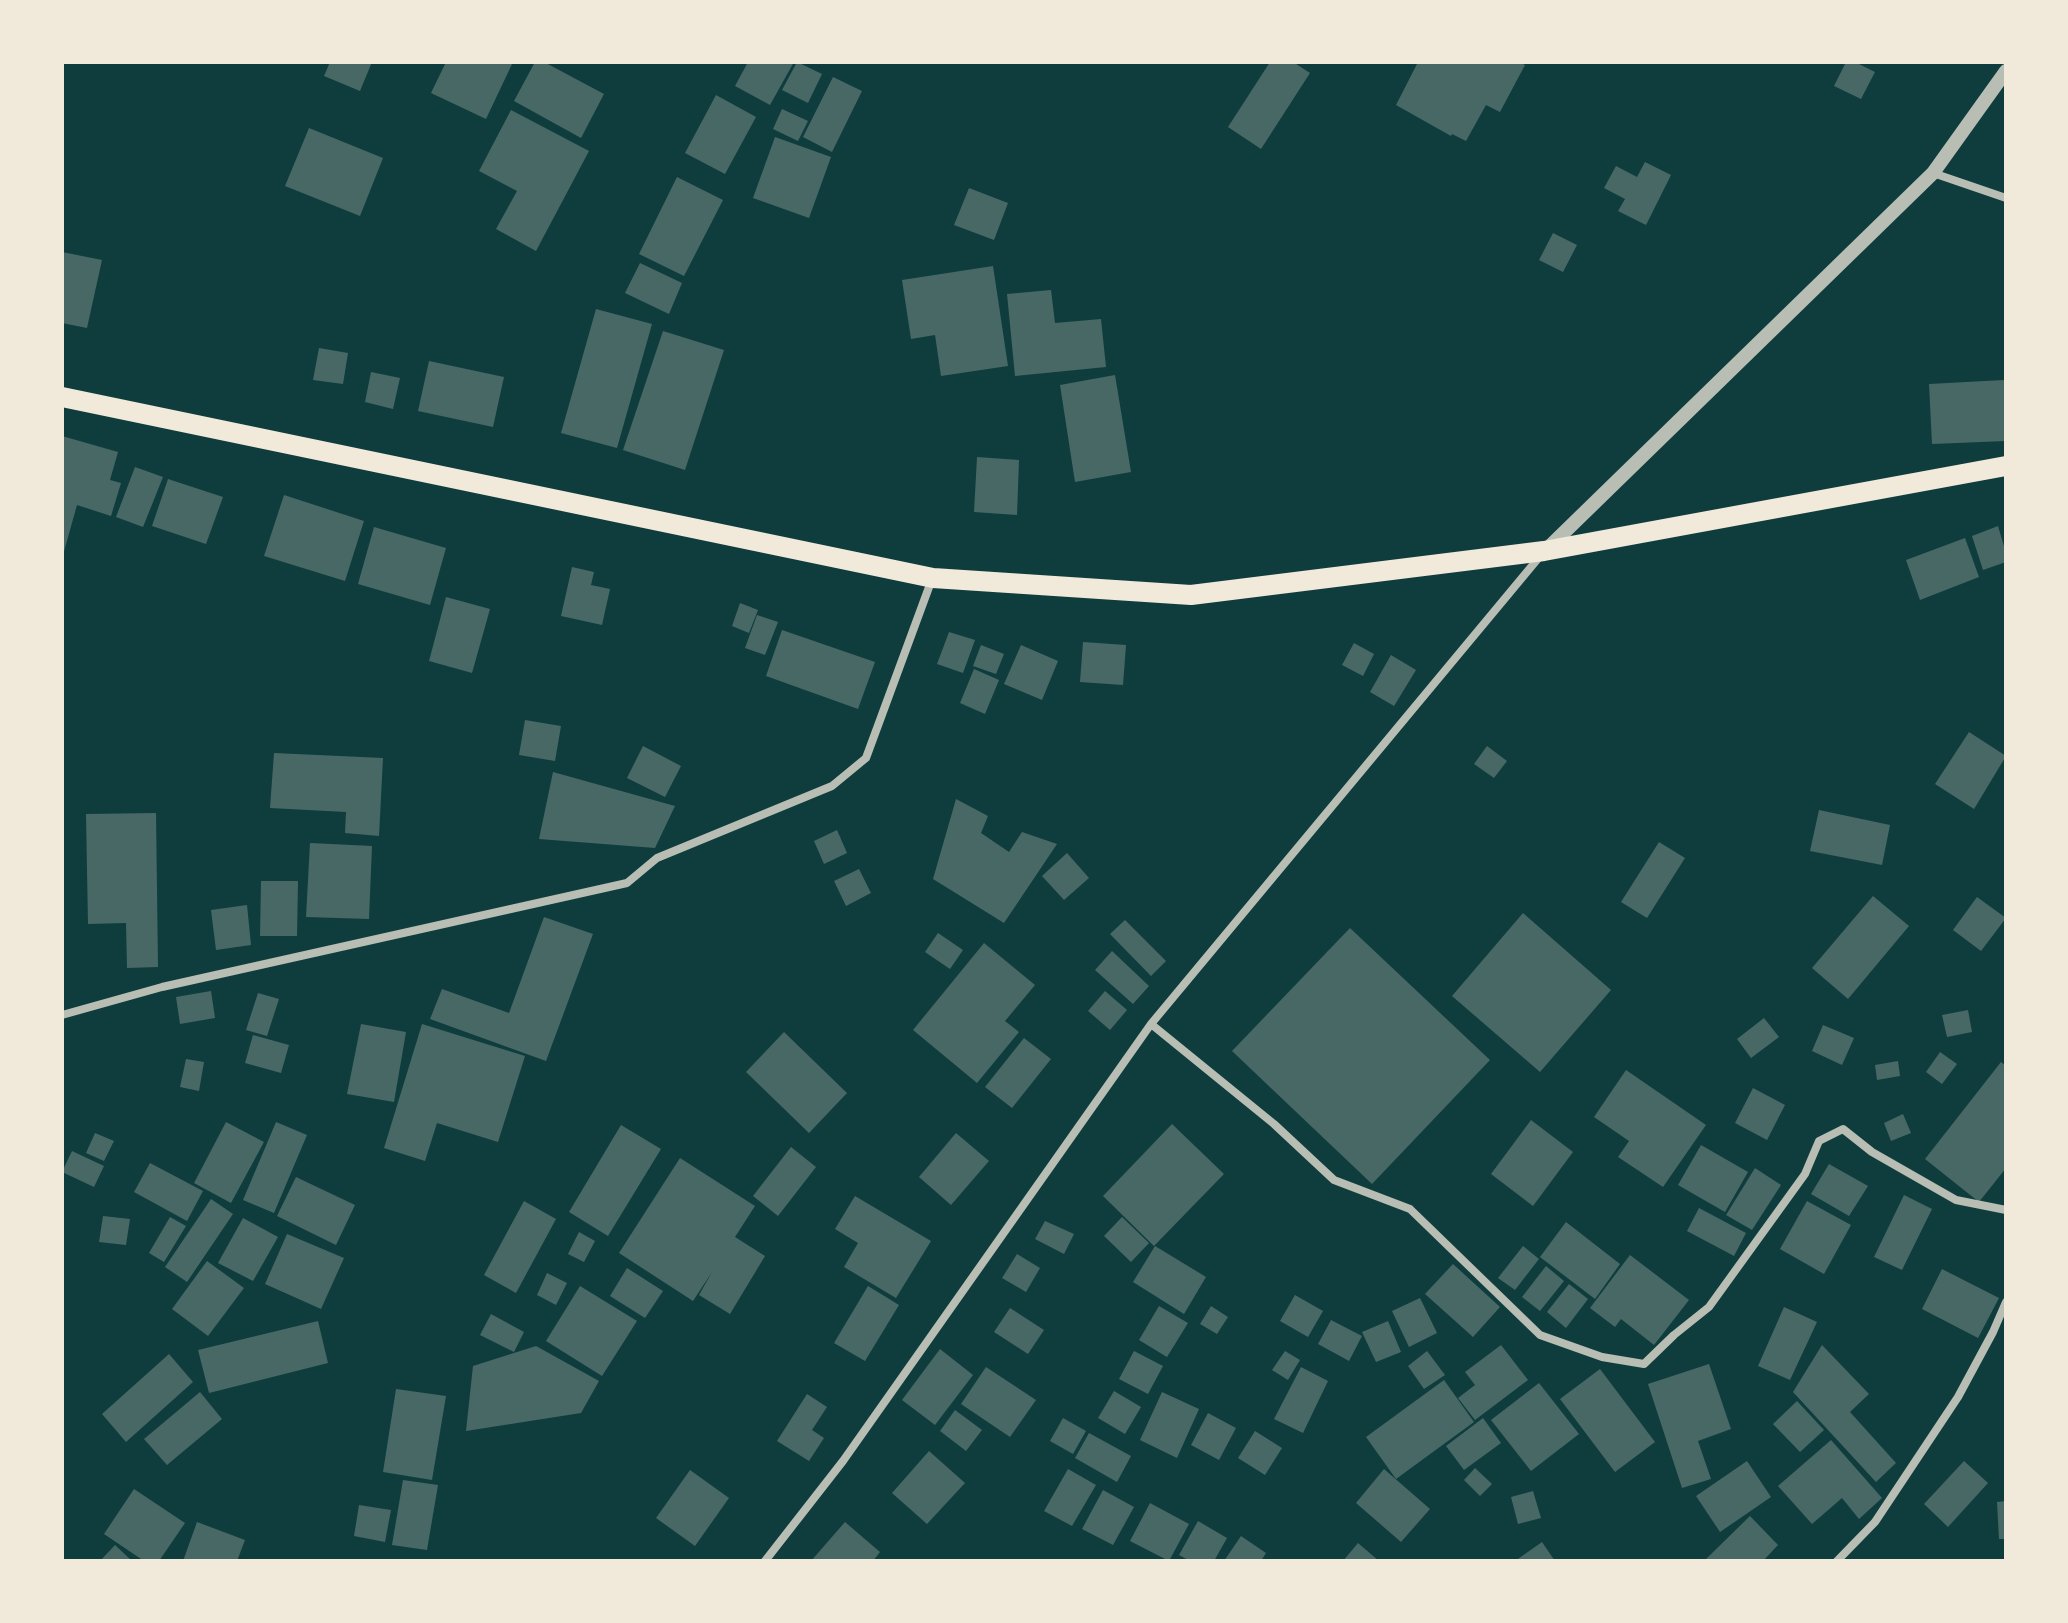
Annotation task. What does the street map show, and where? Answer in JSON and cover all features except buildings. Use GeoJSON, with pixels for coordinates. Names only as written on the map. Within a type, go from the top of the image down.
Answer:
{"type":"FeatureCollection","features":[{"type":"Feature","properties":{"kind":"main road"},"geometry":{"type":"LineString","coordinates":[[62,397],[933,578],[1191,595],[1544,551],[2006,466]]}},
{"type":"Feature","properties":{"kind":"street"},"geometry":{"type":"LineString","coordinates":[[765,1561],[852,1448],[1151,1024],[1544,551],[1933,173],[2006,71]]}},
{"type":"Feature","properties":{"kind":"street"},"geometry":{"type":"LineString","coordinates":[[1933,173],[2006,198]]}},
{"type":"Feature","properties":{"kind":"street"},"geometry":{"type":"LineString","coordinates":[[62,1015],[162,987],[627,883],[657,858],[832,786],[866,758],[933,578]]}},
{"type":"Feature","properties":{"kind":"street"},"geometry":{"type":"LineString","coordinates":[[1151,1024],[1274,1124],[1334,1180],[1410,1209],[1540,1335],[1602,1357],[1644,1364],[1709,1307],[1805,1174],[1819,1141],[1843,1129],[1872,1152],[1956,1200],[2006,1210]]}},
{"type":"Feature","properties":{"kind":"street"},"geometry":{"type":"LineString","coordinates":[[1837,1561],[1875,1522],[1958,1397],[2006,1302]]}}]}
